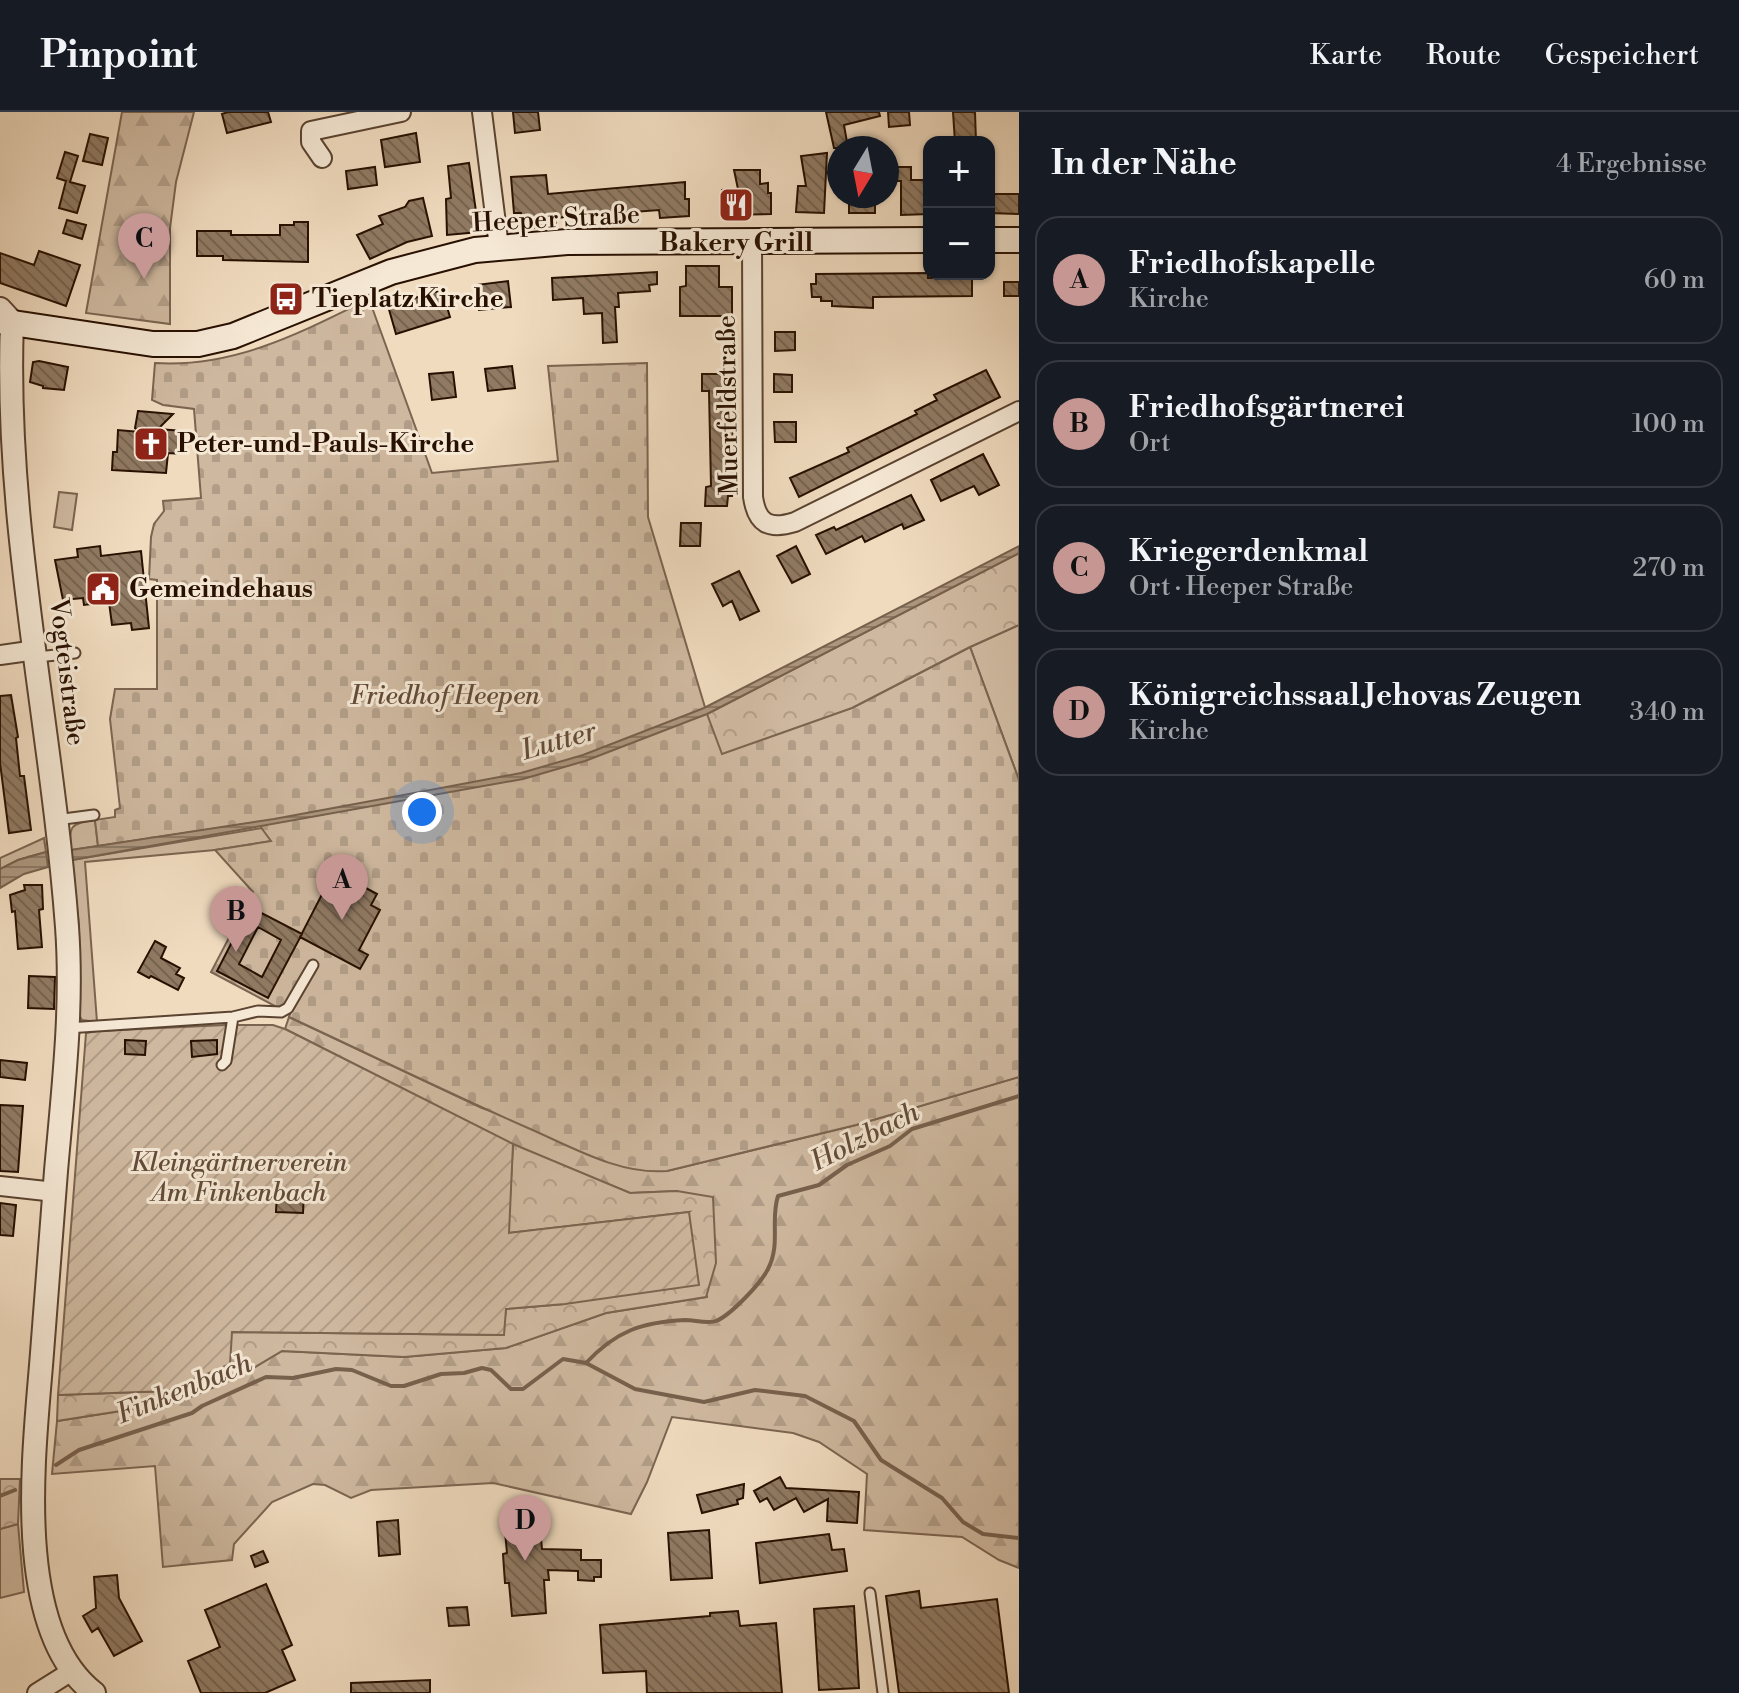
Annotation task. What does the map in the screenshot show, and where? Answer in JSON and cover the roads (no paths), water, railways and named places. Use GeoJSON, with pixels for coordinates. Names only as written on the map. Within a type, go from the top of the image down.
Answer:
{"type":"FeatureCollection","features":[{"type":"Feature","properties":{"kind":"main road","name":"Heeper Straße"},"geometry":{"type":"LineString","coordinates":[[4,317],[153,344],[198,344],[233,336],[413,264],[499,247],[567,242],[923,240]]}},
{"type":"Feature","properties":{"kind":"main road"},"geometry":{"type":"LineString","coordinates":[[995,240],[1019,240]]}},
{"type":"Feature","properties":{"kind":"street"},"geometry":{"type":"LineString","coordinates":[[322,158],[311,142],[311,131],[401,112]]}},
{"type":"Feature","properties":{"kind":"street"},"geometry":{"type":"LineString","coordinates":[[482,112],[499,247]]}},
{"type":"Feature","properties":{"kind":"street","name":"Muerfeldstraße"},"geometry":{"type":"LineString","coordinates":[[752,241],[753,497],[757,516],[764,522],[783,526],[795,522],[1019,411]]}},
{"type":"Feature","properties":{"kind":"street","name":"Vogteistraße"},"geometry":{"type":"LineString","coordinates":[[4,317],[15,460],[67,928],[67,1028],[36,1442],[33,1524],[48,1620],[72,1671],[94,1693]]}},
{"type":"Feature","properties":{"kind":"street"},"geometry":{"type":"LineString","coordinates":[[0,655],[36,653]]}},
{"type":"Feature","properties":{"kind":"street"},"geometry":{"type":"LineString","coordinates":[[0,1186],[55,1192]]}},
{"type":"Feature","properties":{"kind":"street"},"geometry":{"type":"LineString","coordinates":[[37,1693],[72,1671]]}},
{"type":"Feature","properties":{"kind":"lane"},"geometry":{"type":"LineString","coordinates":[[36,653],[75,653]]}},
{"type":"Feature","properties":{"kind":"lane"},"geometry":{"type":"LineString","coordinates":[[56,820],[94,815]]}},
{"type":"Feature","properties":{"kind":"lane"},"geometry":{"type":"LineString","coordinates":[[67,1028],[233,1017],[258,1011],[281,1012],[288,1008],[313,965]]}},
{"type":"Feature","properties":{"kind":"lane"},"geometry":{"type":"LineString","coordinates":[[222,1065],[226,1061],[233,1017]]}},
{"type":"Feature","properties":{"kind":"lane"},"geometry":{"type":"LineString","coordinates":[[870,1593],[883,1693]]}},
{"type":"Feature","properties":{"kind":"waterway","name":"Holzbach"},"geometry":{"type":"LineString","coordinates":[[586,1363],[608,1343],[631,1330],[670,1321],[713,1322],[737,1306],[759,1282],[772,1260],[778,1196],[819,1185],[847,1165],[890,1146],[912,1129],[1019,1096]]}},
{"type":"Feature","properties":{"kind":"waterway","name":"Finkenbach"},"geometry":{"type":"LineString","coordinates":[[56,1465],[79,1450],[192,1413],[266,1377],[293,1378],[336,1369],[352,1370],[391,1386],[404,1386],[441,1374],[482,1368],[491,1370],[511,1389],[523,1389],[563,1359],[586,1363],[635,1389],[704,1402],[755,1390],[805,1396],[854,1421],[881,1460],[942,1498],[963,1522],[983,1534],[1019,1538]]}},
{"type":"Feature","properties":{"kind":"waterway","name":"Finkenbach"},"geometry":{"type":"LineString","coordinates":[[0,1496],[15,1490]]}},
{"type":"Feature","properties":{"kind":"place","name":"Bakery Grill"},"geometry":{"type":"Point","coordinates":[736,205]}},
{"type":"Feature","properties":{"kind":"place","name":"Kriegerdenkmal"},"geometry":{"type":"Point","coordinates":[144,279]}},
{"type":"Feature","properties":{"kind":"place","name":"Tieplatz Kirche"},"geometry":{"type":"Point","coordinates":[286,299]}},
{"type":"Feature","properties":{"kind":"place","name":"Peter-und-Pauls-Kirche"},"geometry":{"type":"Point","coordinates":[151,444]}},
{"type":"Feature","properties":{"kind":"place","name":"Gemeindehaus"},"geometry":{"type":"Point","coordinates":[103,589]}},
{"type":"Feature","properties":{"kind":"place","name":"Friedhofskapelle"},"geometry":{"type":"Point","coordinates":[342,920]}},
{"type":"Feature","properties":{"kind":"place","name":"Friedhofsgärtnerei"},"geometry":{"type":"Point","coordinates":[236,952]}},
{"type":"Feature","properties":{"kind":"place","name":"Königreichssaal Jehovas Zeugen"},"geometry":{"type":"Point","coordinates":[525,1561]}},
{"type":"Feature","properties":{"kind":"park label","name":"Friedhof Heepen"},"geometry":{"type":"Point","coordinates":[445,696]}},
{"type":"Feature","properties":{"kind":"park label","name":"Kleingärtnerverein Am Finkenbach"},"geometry":{"type":"Point","coordinates":[239,1178]}},
{"type":"Feature","properties":{"kind":"water label","name":"Lutter"},"geometry":{"type":"Point","coordinates":[559,741]}}]}
